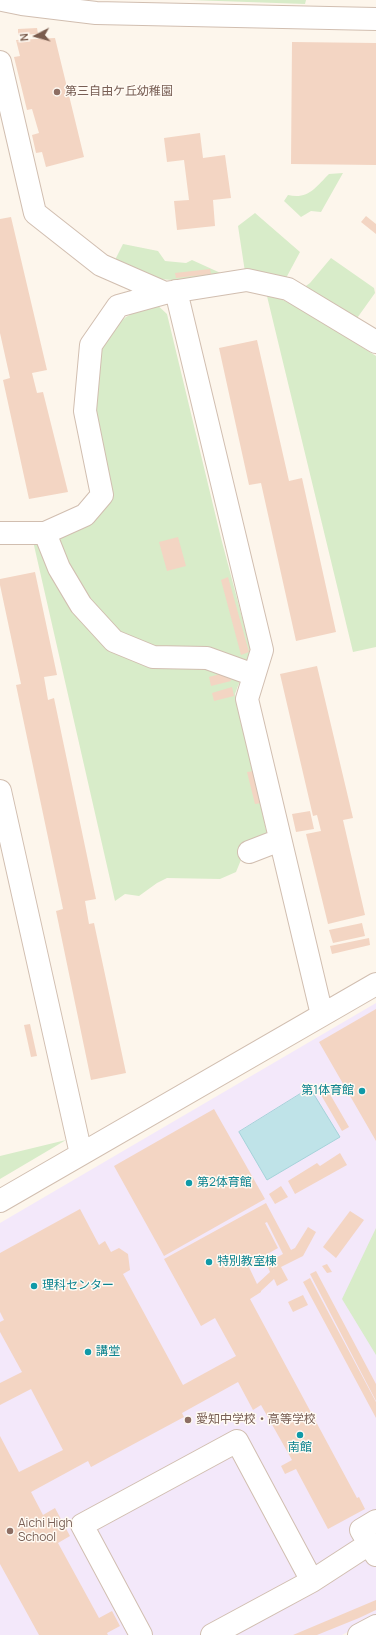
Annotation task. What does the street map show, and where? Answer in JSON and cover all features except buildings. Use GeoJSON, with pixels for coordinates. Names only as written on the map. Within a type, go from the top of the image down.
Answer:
{"type":"FeatureCollection","features":[{"type":"Feature","properties":{"kind":"street"},"geometry":{"type":"LineString","coordinates":[[2,0],[96,14],[172,8],[318,9],[376,19]]}},
{"type":"Feature","properties":{"kind":"street"},"geometry":{"type":"LineString","coordinates":[[0,62],[35,213],[101,265],[171,292]]}},
{"type":"Feature","properties":{"kind":"street"},"geometry":{"type":"LineString","coordinates":[[0,533],[45,533],[85,515],[102,495],[85,411],[91,345],[118,306],[171,292],[247,280],[288,289],[376,342]]}},
{"type":"Feature","properties":{"kind":"street"},"geometry":{"type":"LineString","coordinates":[[171,292],[262,650],[247,699],[322,1015]]}},
{"type":"Feature","properties":{"kind":"street"},"geometry":{"type":"LineString","coordinates":[[45,533],[59,568],[81,605],[114,641],[153,657],[207,658],[254,675]]}},
{"type":"Feature","properties":{"kind":"street"},"geometry":{"type":"LineString","coordinates":[[0,791],[82,1154]]}},
{"type":"Feature","properties":{"kind":"street"},"geometry":{"type":"LineString","coordinates":[[249,852],[280,840]]}},
{"type":"Feature","properties":{"kind":"street"},"geometry":{"type":"LineString","coordinates":[[0,1201],[376,984]]}},
{"type":"Feature","properties":{"kind":"street"},"geometry":{"type":"LineString","coordinates":[[141,1635],[82,1525],[237,1441],[312,1581]]}},
{"type":"Feature","properties":{"kind":"street"},"geometry":{"type":"LineString","coordinates":[[212,1635],[372,1549],[361,1530],[376,1521]]}},
{"type":"Feature","properties":{"kind":"street"},"geometry":{"type":"LineString","coordinates":[[359,1635],[376,1626]]}},
{"type":"Feature","properties":{"kind":"shaded area","name":"愛知中学校・高等学校"},"geometry":{"type":"Polygon","coordinates":[[[376,1003],[376,1617],[342,1635],[0,1635],[0,1223],[376,1003]]]}},
{"type":"Feature","properties":{"kind":"green space"},"geometry":{"type":"Polygon","coordinates":[[[190,0],[306,0],[305,4],[190,0]]]}},
{"type":"Feature","properties":{"kind":"green space"},"geometry":{"type":"Polygon","coordinates":[[[343,173],[321,212],[311,211],[301,217],[284,201],[288,195],[301,196],[316,188],[329,174],[343,173]]]}},
{"type":"Feature","properties":{"kind":"green space"},"geometry":{"type":"Polygon","coordinates":[[[255,213],[300,252],[285,280],[245,272],[238,226],[255,213]]]}},
{"type":"Feature","properties":{"kind":"green space"},"geometry":{"type":"Polygon","coordinates":[[[123,244],[158,251],[165,261],[186,263],[192,260],[225,275],[182,281],[150,278],[114,262],[123,244]]]}},
{"type":"Feature","properties":{"kind":"green space"},"geometry":{"type":"Polygon","coordinates":[[[331,258],[374,288],[375,293],[355,321],[303,288],[310,283],[331,258]]]}},
{"type":"Feature","properties":{"kind":"green space"},"geometry":{"type":"Polygon","coordinates":[[[266,292],[300,308],[376,356],[376,647],[353,652],[266,292]]]}},
{"type":"Feature","properties":{"kind":"green space"},"geometry":{"type":"Polygon","coordinates":[[[154,302],[167,314],[221,538],[251,651],[235,694],[268,838],[243,855],[236,872],[220,879],[167,878],[157,883],[139,896],[125,894],[115,901],[33,541],[99,512],[93,415],[94,371],[105,339],[112,329],[126,317],[154,302]]]}},
{"type":"Feature","properties":{"kind":"green space"},"geometry":{"type":"Polygon","coordinates":[[[66,1140],[0,1179],[0,1156],[66,1140]]]}},
{"type":"Feature","properties":{"kind":"green space"},"geometry":{"type":"Polygon","coordinates":[[[376,1228],[376,1355],[342,1299],[376,1228]]]}},
{"type":"Feature","properties":{"kind":"water"},"geometry":{"type":"Polygon","coordinates":[[[310,1088],[340,1137],[267,1180],[239,1132],[310,1088]]]}},
{"type":"Feature","properties":{"kind":"place","name":"第三自由ケ丘幼稚園"},"geometry":{"type":"Point","coordinates":[57,92]}},
{"type":"Feature","properties":{"kind":"place","name":"第1体育館"},"geometry":{"type":"Point","coordinates":[362,1091]}},
{"type":"Feature","properties":{"kind":"place","name":"第2体育館"},"geometry":{"type":"Point","coordinates":[189,1183]}},
{"type":"Feature","properties":{"kind":"place","name":"特別教室棟"},"geometry":{"type":"Point","coordinates":[209,1262]}},
{"type":"Feature","properties":{"kind":"place","name":"理科センター"},"geometry":{"type":"Point","coordinates":[34,1286]}},
{"type":"Feature","properties":{"kind":"place","name":"講堂"},"geometry":{"type":"Point","coordinates":[88,1352]}},
{"type":"Feature","properties":{"kind":"place","name":"愛知中学校・高等学校"},"geometry":{"type":"Point","coordinates":[188,1420]}},
{"type":"Feature","properties":{"kind":"place","name":"南館"},"geometry":{"type":"Point","coordinates":[300,1435]}},
{"type":"Feature","properties":{"kind":"place","name":"Aichi High School"},"geometry":{"type":"Point","coordinates":[10,1531]}}]}
